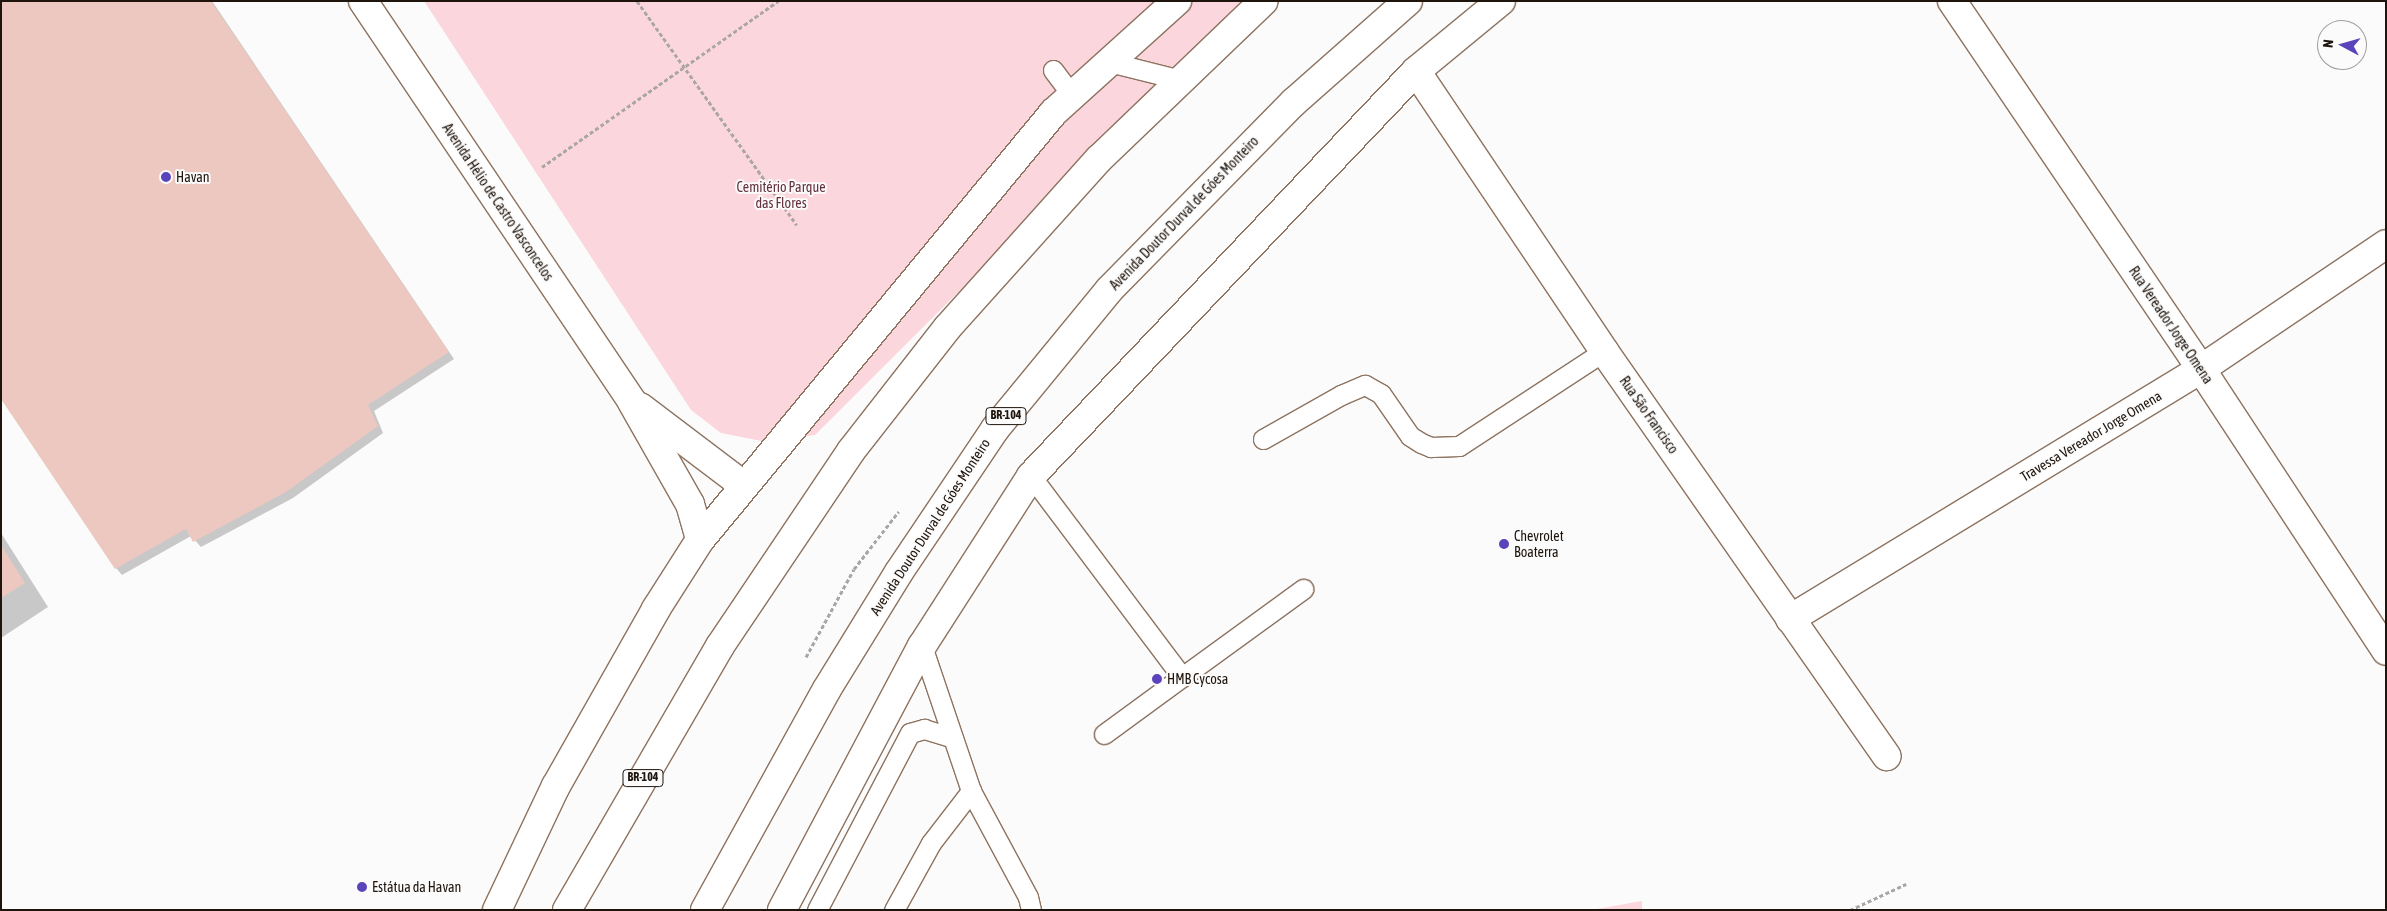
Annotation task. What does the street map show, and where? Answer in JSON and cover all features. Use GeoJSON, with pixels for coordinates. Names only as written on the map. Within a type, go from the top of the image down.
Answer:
{"type":"FeatureCollection","features":[{"type":"Feature","properties":{"kind":"main road","name":"Avenida Hélio de Castro Vasconcelos"},"geometry":{"type":"LineString","coordinates":[[363,1],[632,402],[690,504],[700,540]]}},
{"type":"Feature","properties":{"kind":"main road"},"geometry":{"type":"LineString","coordinates":[[497,910],[556,786],[656,609],[700,540],[743,485],[1054,112],[1177,1]]}},
{"type":"Feature","properties":{"kind":"main road","name":"BR-104"},"geometry":{"type":"LineString","coordinates":[[567,910],[720,646],[851,451],[955,320],[1099,159],[1264,1]]}},
{"type":"Feature","properties":{"kind":"main road","name":"Avenida Doutor Durval de Góes Monteiro"},"geometry":{"type":"LineString","coordinates":[[705,910],[827,689],[899,572],[995,429],[1109,290],[1294,102],[1408,1]]}},
{"type":"Feature","properties":{"kind":"main road"},"geometry":{"type":"LineString","coordinates":[[782,910],[922,646],[1031,476],[1416,70],[1501,1]]}},
{"type":"Feature","properties":{"kind":"main road","name":"Rua Vereador Jorge Omena"},"geometry":{"type":"LineString","coordinates":[[1952,1],[2201,369],[2386,651]]}},
{"type":"Feature","properties":{"kind":"main road","name":"Rua São Francisco"},"geometry":{"type":"LineString","coordinates":[[1416,70],[1604,351],[1887,756]]}},
{"type":"Feature","properties":{"kind":"main road","name":"Travessa Vereador Jorge Omena"},"geometry":{"type":"LineString","coordinates":[[1790,618],[2201,369],[2386,244]]}},
{"type":"Feature","properties":{"kind":"main road","name":"Avenida Hélio de Castro Vasconcelos"},"geometry":{"type":"LineString","coordinates":[[632,402],[743,485]]}},
{"type":"Feature","properties":{"kind":"lane"},"geometry":{"type":"LineString","coordinates":[[1109,62],[1181,80]]}},
{"type":"Feature","properties":{"kind":"lane"},"geometry":{"type":"LineString","coordinates":[[1053,70],[1072,95]]}},
{"type":"Feature","properties":{"kind":"lane"},"geometry":{"type":"LineString","coordinates":[[1264,439],[1341,395],[1366,385],[1381,394],[1410,436],[1431,447],[1459,446],[1604,351]]}},
{"type":"Feature","properties":{"kind":"lane"},"geometry":{"type":"LineString","coordinates":[[1031,476],[1182,677]]}},
{"type":"Feature","properties":{"kind":"lane"},"geometry":{"type":"LineString","coordinates":[[1104,734],[1304,589]]}},
{"type":"Feature","properties":{"kind":"lane"},"geometry":{"type":"LineString","coordinates":[[922,646],[971,791],[1028,897],[1031,910]]}},
{"type":"Feature","properties":{"kind":"lane"},"geometry":{"type":"LineString","coordinates":[[817,910],[910,733],[924,730],[953,738]]}},
{"type":"Feature","properties":{"kind":"lane"},"geometry":{"type":"LineString","coordinates":[[894,910],[931,843],[971,791]]}},
{"type":"Feature","properties":{"kind":"path"},"geometry":{"type":"LineString","coordinates":[[637,1],[797,225]]}},
{"type":"Feature","properties":{"kind":"path"},"geometry":{"type":"LineString","coordinates":[[542,167],[778,1]]}},
{"type":"Feature","properties":{"kind":"path"},"geometry":{"type":"LineString","coordinates":[[1850,910],[1906,884]]}},
{"type":"Feature","properties":{"kind":"green space","name":"Cemitério Parque das Flores"},"geometry":{"type":"Polygon","coordinates":[[[424,1],[1250,1],[815,435],[766,442],[721,433],[691,410],[424,1]]]}},
{"type":"Feature","properties":{"kind":"green space"},"geometry":{"type":"Polygon","coordinates":[[[1642,901],[1642,910],[1591,910],[1642,901]]]}},
{"type":"Feature","properties":{"kind":"building","name":"Havan"},"geometry":{"type":"Polygon","coordinates":[[[1,1],[211,1],[449,352],[368,405],[378,426],[286,492],[193,542],[186,529],[115,569],[1,399],[1,1]]]}},
{"type":"Feature","properties":{"kind":"building"},"geometry":{"type":"Polygon","coordinates":[[[1,545],[25,583],[1,598],[1,545]]]}},
{"type":"Feature","properties":{"kind":"place","name":"Havan"},"geometry":{"type":"Point","coordinates":[166,177]}},
{"type":"Feature","properties":{"kind":"place","name":"Chevrolet Boaterra"},"geometry":{"type":"Point","coordinates":[1504,544]}},
{"type":"Feature","properties":{"kind":"place","name":"HMB Cycosa"},"geometry":{"type":"Point","coordinates":[1157,679]}},
{"type":"Feature","properties":{"kind":"place","name":"Estátua da Havan"},"geometry":{"type":"Point","coordinates":[362,887]}}]}
